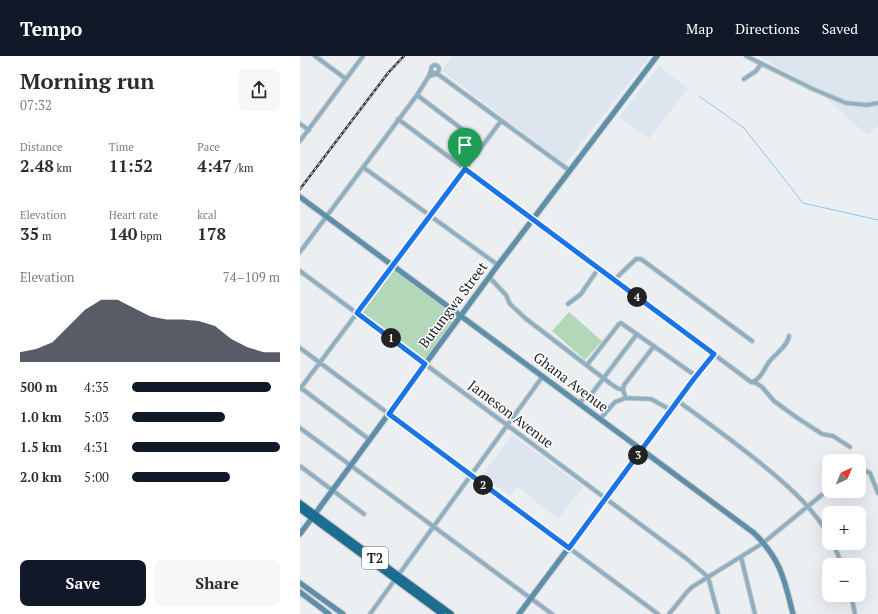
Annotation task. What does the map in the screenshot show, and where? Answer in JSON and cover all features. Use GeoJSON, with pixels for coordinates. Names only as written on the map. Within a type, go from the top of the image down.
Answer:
{"type":"FeatureCollection","features":[{"type":"Feature","properties":{"kind":"highway","name":"T2"},"geometry":{"type":"LineString","coordinates":[[300,502],[314,516],[356,548],[451,614]]}},
{"type":"Feature","properties":{"kind":"highway","name":"T2"},"geometry":{"type":"LineString","coordinates":[[300,509],[314,516]]}},
{"type":"Feature","properties":{"kind":"highway","name":"T2"},"geometry":{"type":"LineString","coordinates":[[397,577],[442,614]]}},
{"type":"Feature","properties":{"kind":"main road","name":"Butungwa Street"},"geometry":{"type":"LineString","coordinates":[[300,534],[489,277],[657,56]]}},
{"type":"Feature","properties":{"kind":"main road","name":"Ghana Avenue"},"geometry":{"type":"LineString","coordinates":[[300,197],[744,526],[773,554],[780,567],[793,614]]}},
{"type":"Feature","properties":{"kind":"main road"},"geometry":{"type":"LineString","coordinates":[[520,614],[642,450]]}},
{"type":"Feature","properties":{"kind":"main road"},"geometry":{"type":"LineString","coordinates":[[300,583],[335,612],[342,614]]}},
{"type":"Feature","properties":{"kind":"main road"},"geometry":{"type":"LineString","coordinates":[[300,592],[329,614]]}},
{"type":"Feature","properties":{"kind":"street"},"geometry":{"type":"LineString","coordinates":[[315,56],[346,79]]}},
{"type":"Feature","properties":{"kind":"street"},"geometry":{"type":"LineString","coordinates":[[300,141],[363,56]]}},
{"type":"Feature","properties":{"kind":"street"},"geometry":{"type":"LineString","coordinates":[[746,56],[813,89],[846,103],[867,105],[878,103]]}},
{"type":"Feature","properties":{"kind":"street"},"geometry":{"type":"LineString","coordinates":[[431,76],[431,66],[435,64],[438,66],[438,72]]}},
{"type":"Feature","properties":{"kind":"street"},"geometry":{"type":"LineString","coordinates":[[744,80],[756,71],[761,64]]}},
{"type":"Feature","properties":{"kind":"street"},"geometry":{"type":"LineString","coordinates":[[431,70],[433,72],[438,72],[501,121],[570,170]]}},
{"type":"Feature","properties":{"kind":"street"},"geometry":{"type":"LineString","coordinates":[[300,252],[398,119],[431,76],[438,72]]}},
{"type":"Feature","properties":{"kind":"street"},"geometry":{"type":"LineString","coordinates":[[417,95],[483,145]]}},
{"type":"Feature","properties":{"kind":"street"},"geometry":{"type":"LineString","coordinates":[[398,119],[751,382],[762,387],[774,401],[791,414],[822,434],[833,436],[850,447]]}},
{"type":"Feature","properties":{"kind":"street"},"geometry":{"type":"LineString","coordinates":[[370,440],[300,389],[501,121]]}},
{"type":"Feature","properties":{"kind":"street"},"geometry":{"type":"LineString","coordinates":[[300,124],[309,130]]}},
{"type":"Feature","properties":{"kind":"street"},"geometry":{"type":"LineString","coordinates":[[363,167],[498,265]]}},
{"type":"Feature","properties":{"kind":"street"},"geometry":{"type":"LineString","coordinates":[[614,280],[636,259],[641,259],[752,341]]}},
{"type":"Feature","properties":{"kind":"street"},"geometry":{"type":"LineString","coordinates":[[568,304],[581,294],[598,269]]}},
{"type":"Feature","properties":{"kind":"street","name":"Jameson Avenue"},"geometry":{"type":"LineString","coordinates":[[300,271],[606,498],[687,559],[708,577]]}},
{"type":"Feature","properties":{"kind":"street"},"geometry":{"type":"LineString","coordinates":[[489,277],[506,295],[510,304],[525,318],[587,366],[617,388],[623,390]]}},
{"type":"Feature","properties":{"kind":"street"},"geometry":{"type":"LineString","coordinates":[[587,366],[620,323],[623,323],[696,376]]}},
{"type":"Feature","properties":{"kind":"street"},"geometry":{"type":"LineString","coordinates":[[580,404],[582,400],[590,396],[637,334]]}},
{"type":"Feature","properties":{"kind":"street"},"geometry":{"type":"LineString","coordinates":[[751,382],[755,381],[760,376],[769,362],[788,340],[789,336]]}},
{"type":"Feature","properties":{"kind":"street"},"geometry":{"type":"LineString","coordinates":[[626,398],[623,390],[627,381],[654,346]]}},
{"type":"Feature","properties":{"kind":"street"},"geometry":{"type":"LineString","coordinates":[[300,348],[658,614]]}},
{"type":"Feature","properties":{"kind":"street"},"geometry":{"type":"LineString","coordinates":[[642,450],[714,354]]}},
{"type":"Feature","properties":{"kind":"street"},"geometry":{"type":"LineString","coordinates":[[370,614],[543,376]]}},
{"type":"Feature","properties":{"kind":"street"},"geometry":{"type":"LineString","coordinates":[[600,419],[615,402],[626,398],[651,399],[671,410]]}},
{"type":"Feature","properties":{"kind":"street"},"geometry":{"type":"LineString","coordinates":[[678,401],[768,469],[808,506],[822,525]]}},
{"type":"Feature","properties":{"kind":"street"},"geometry":{"type":"LineString","coordinates":[[300,428],[552,614]]}},
{"type":"Feature","properties":{"kind":"street"},"geometry":{"type":"LineString","coordinates":[[300,466],[364,514]]}},
{"type":"Feature","properties":{"kind":"street"},"geometry":{"type":"LineString","coordinates":[[866,471],[870,473],[878,492]]}},
{"type":"Feature","properties":{"kind":"street"},"geometry":{"type":"LineString","coordinates":[[669,614],[687,592],[708,577],[763,543],[822,495]]}},
{"type":"Feature","properties":{"kind":"street"},"geometry":{"type":"LineString","coordinates":[[741,557],[755,614]]}},
{"type":"Feature","properties":{"kind":"street"},"geometry":{"type":"LineString","coordinates":[[708,577],[718,614]]}},
{"type":"Feature","properties":{"kind":"street"},"geometry":{"type":"LineString","coordinates":[[852,602],[855,614]]}},
{"type":"Feature","properties":{"kind":"shaded area"},"geometry":{"type":"Polygon","coordinates":[[[451,56],[650,56],[565,164],[442,71],[451,56]]]}},
{"type":"Feature","properties":{"kind":"shaded area"},"geometry":{"type":"Polygon","coordinates":[[[759,56],[878,56],[878,126],[867,135],[816,89],[759,56]]]}},
{"type":"Feature","properties":{"kind":"shaded area"},"geometry":{"type":"Polygon","coordinates":[[[659,66],[688,89],[649,139],[619,117],[659,66]]]}},
{"type":"Feature","properties":{"kind":"shaded area"},"geometry":{"type":"Polygon","coordinates":[[[512,435],[583,487],[558,519],[517,486],[510,496],[482,475],[512,435]]]}},
{"type":"Feature","properties":{"kind":"green space"},"geometry":{"type":"Polygon","coordinates":[[[393,269],[458,316],[426,360],[361,313],[393,269]]]}},
{"type":"Feature","properties":{"kind":"green space"},"geometry":{"type":"Polygon","coordinates":[[[569,312],[602,341],[585,360],[552,331],[569,312]]]}},
{"type":"Feature","properties":{"kind":"waterway"},"geometry":{"type":"LineString","coordinates":[[699,96],[744,128],[803,203],[878,220]]}},
{"type":"Feature","properties":{"kind":"railway"},"geometry":{"type":"LineString","coordinates":[[300,189],[388,73],[404,56]]}},
{"type":"Feature","properties":{"kind":"route"},"geometry":{"type":"LineString","coordinates":[[465,169],[714,354],[693,380],[569,548],[389,414],[425,364],[357,313],[465,169]]}}]}
